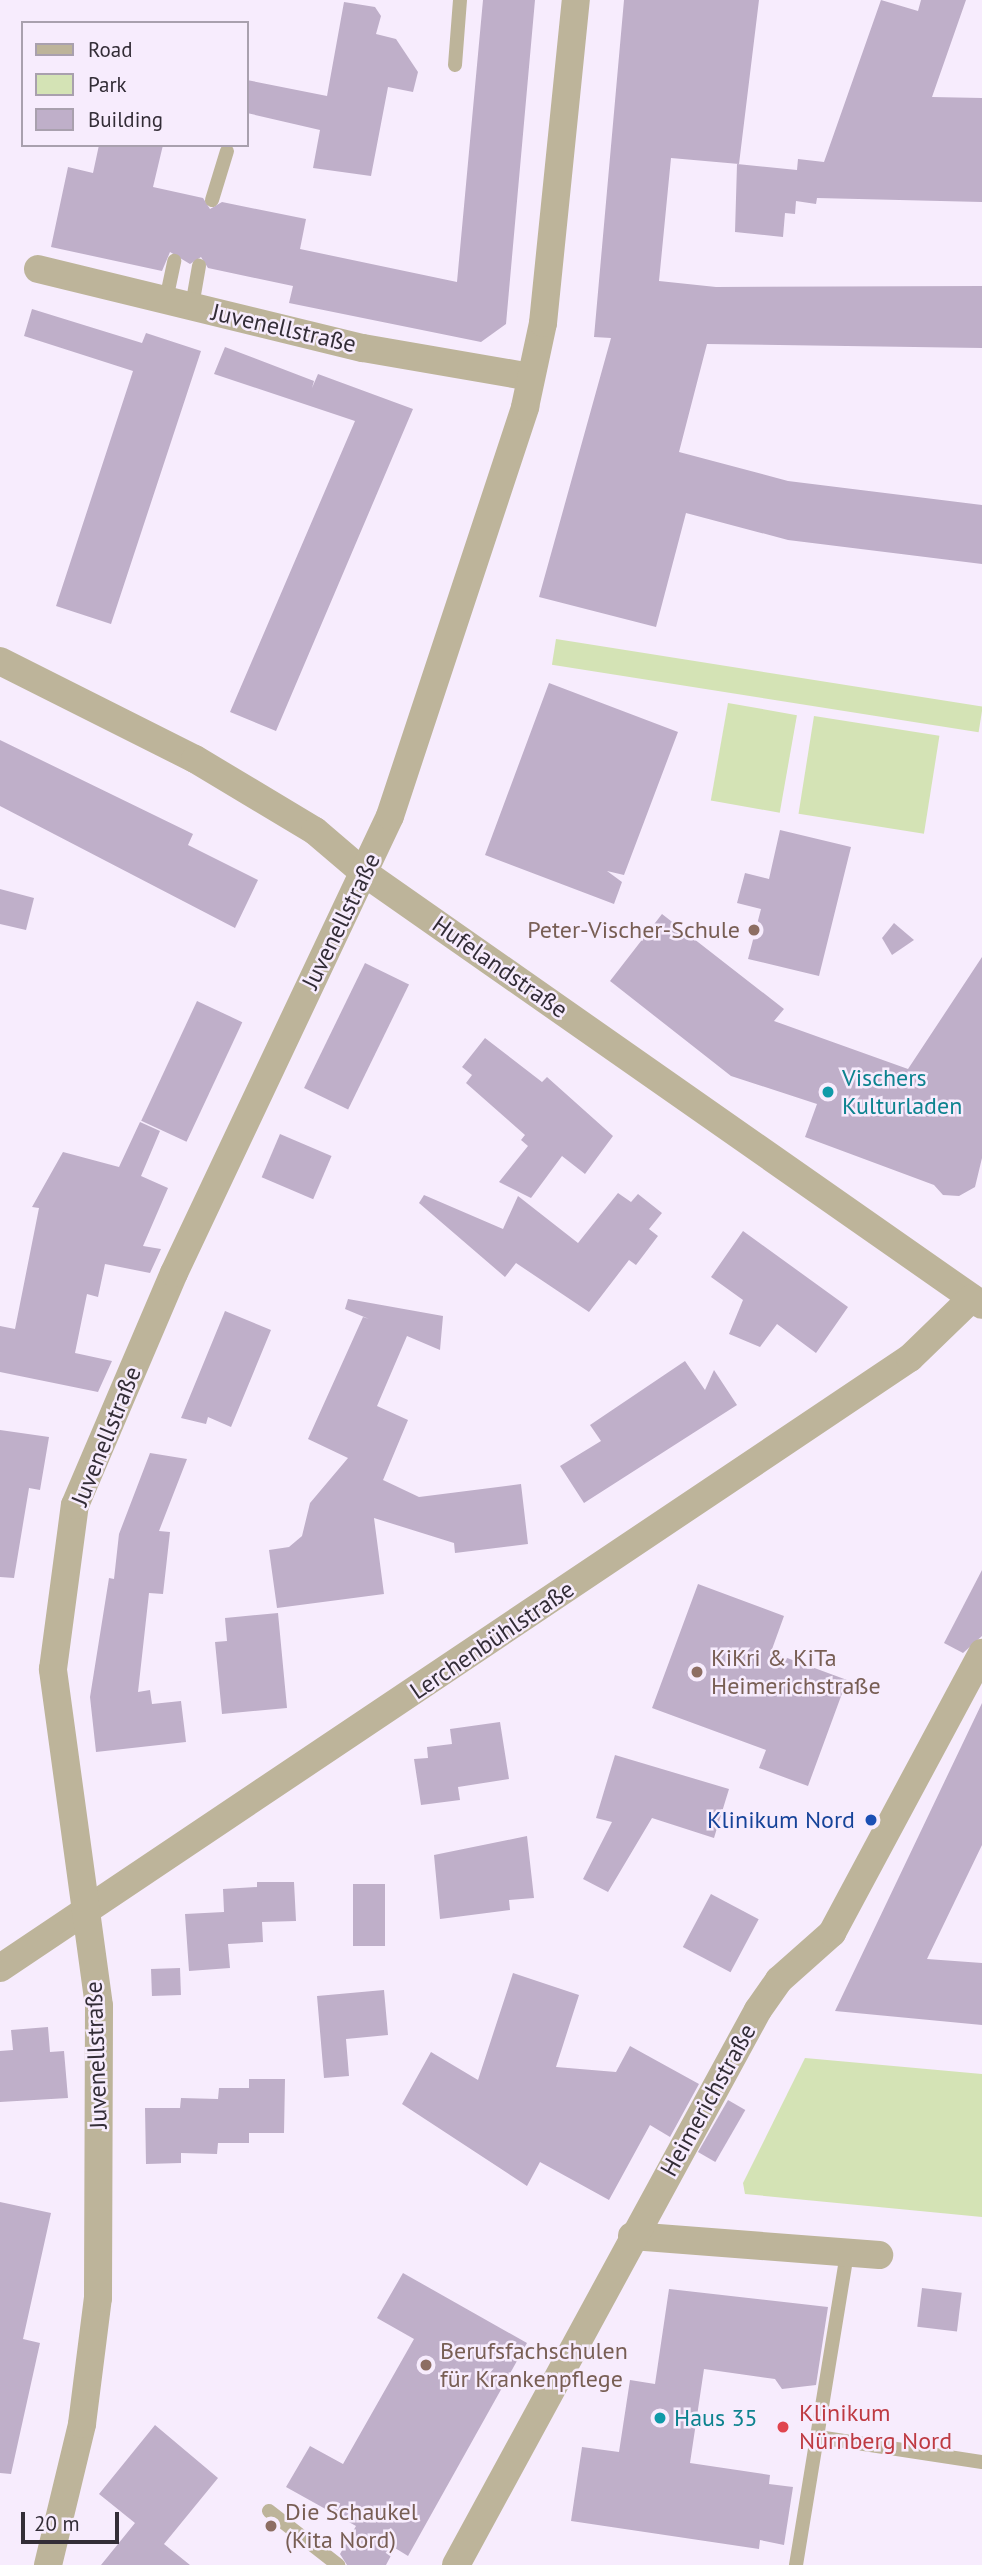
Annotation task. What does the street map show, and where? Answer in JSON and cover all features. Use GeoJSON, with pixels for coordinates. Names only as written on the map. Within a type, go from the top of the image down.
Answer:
{"type":"FeatureCollection","features":[{"type":"Feature","properties":{"kind":"street","name":"Juvenellstraße"},"geometry":{"type":"LineString","coordinates":[[48,2565],[82,2424],[98,2298],[99,2006],[84,1914],[53,1669],[75,1505],[174,1273],[390,816],[531,376],[542,323],[576,0]]}},
{"type":"Feature","properties":{"kind":"street","name":"Juvenellstraße"},"geometry":{"type":"LineString","coordinates":[[38,269],[363,348],[531,376]]}},
{"type":"Feature","properties":{"kind":"street","name":"Hufelandstraße"},"geometry":{"type":"LineString","coordinates":[[0,661],[195,759],[315,831],[363,872],[977,1302]]}},
{"type":"Feature","properties":{"kind":"street","name":"Lerchenbühlstraße"},"geometry":{"type":"LineString","coordinates":[[0,1968],[909,1358],[977,1302]]}},
{"type":"Feature","properties":{"kind":"street","name":"Heimerichstraße"},"geometry":{"type":"LineString","coordinates":[[456,2565],[632,2236],[758,2010],[779,1980],[832,1933],[982,1653]]}},
{"type":"Feature","properties":{"kind":"street"},"geometry":{"type":"LineString","coordinates":[[632,2236],[878,2255]]}},
{"type":"Feature","properties":{"kind":"lane"},"geometry":{"type":"LineString","coordinates":[[455,65],[460,0]]}},
{"type":"Feature","properties":{"kind":"lane"},"geometry":{"type":"LineString","coordinates":[[212,200],[226,150]]}},
{"type":"Feature","properties":{"kind":"lane"},"geometry":{"type":"LineString","coordinates":[[174,261],[179,303]]}},
{"type":"Feature","properties":{"kind":"lane"},"geometry":{"type":"LineString","coordinates":[[179,303],[199,266]]}},
{"type":"Feature","properties":{"kind":"lane"},"geometry":{"type":"LineString","coordinates":[[796,2565],[847,2253]]}},
{"type":"Feature","properties":{"kind":"lane"},"geometry":{"type":"LineString","coordinates":[[818,2437],[982,2462]]}},
{"type":"Feature","properties":{"kind":"lane"},"geometry":{"type":"LineString","coordinates":[[269,2511],[338,2565]]}},
{"type":"Feature","properties":{"kind":"green space"},"geometry":{"type":"Polygon","coordinates":[[[556,639],[982,706],[979,732],[552,665],[556,639]]]}},
{"type":"Feature","properties":{"kind":"green space"},"geometry":{"type":"Polygon","coordinates":[[[728,703],[797,715],[780,813],[711,800],[728,703]]]}},
{"type":"Feature","properties":{"kind":"green space"},"geometry":{"type":"Polygon","coordinates":[[[814,716],[939,736],[924,834],[799,814],[814,716]]]}},
{"type":"Feature","properties":{"kind":"green space"},"geometry":{"type":"Polygon","coordinates":[[[805,2058],[982,2074],[982,2217],[745,2194],[743,2183],[805,2058]]]}},
{"type":"Feature","properties":{"kind":"building"},"geometry":{"type":"Polygon","coordinates":[[[483,0],[535,0],[506,324],[481,342],[289,303],[293,286],[208,268],[201,257],[190,264],[170,252],[162,271],[51,247],[68,167],[93,173],[99,147],[163,147],[153,187],[203,198],[210,209],[222,202],[306,219],[300,249],[457,282],[483,0]]]}},
{"type":"Feature","properties":{"kind":"building"},"geometry":{"type":"Polygon","coordinates":[[[624,0],[759,0],[739,164],[671,158],[659,281],[716,287],[982,286],[982,348],[707,344],[679,452],[788,481],[982,505],[982,564],[788,540],[686,513],[656,627],[539,597],[611,338],[594,337],[624,0]]]}},
{"type":"Feature","properties":{"kind":"building"},"geometry":{"type":"Polygon","coordinates":[[[881,0],[918,11],[921,0],[966,0],[932,97],[982,98],[982,202],[817,198],[816,204],[796,201],[795,214],[785,213],[783,237],[735,232],[737,164],[797,170],[798,159],[824,162],[881,0]]]}},
{"type":"Feature","properties":{"kind":"building"},"geometry":{"type":"Polygon","coordinates":[[[344,2],[375,7],[381,16],[376,34],[396,39],[418,72],[413,92],[388,87],[371,176],[313,168],[320,130],[248,113],[248,80],[327,96],[344,2]]]}},
{"type":"Feature","properties":{"kind":"building"},"geometry":{"type":"Polygon","coordinates":[[[32,309],[142,343],[146,333],[201,351],[111,624],[56,606],[133,371],[24,336],[32,309]]]}},
{"type":"Feature","properties":{"kind":"building"},"geometry":{"type":"Polygon","coordinates":[[[225,347],[314,381],[312,388],[318,374],[413,409],[276,731],[230,712],[355,421],[214,374],[225,347]]]}},
{"type":"Feature","properties":{"kind":"building"},"geometry":{"type":"Polygon","coordinates":[[[549,683],[678,732],[624,875],[607,871],[622,882],[614,904],[485,855],[549,683]]]}},
{"type":"Feature","properties":{"kind":"building"},"geometry":{"type":"Polygon","coordinates":[[[0,740],[193,834],[188,845],[258,880],[235,928],[0,806],[0,740]]]}},
{"type":"Feature","properties":{"kind":"building"},"geometry":{"type":"Polygon","coordinates":[[[780,830],[851,847],[819,976],[748,959],[761,909],[737,903],[745,873],[769,879],[780,830]]]}},
{"type":"Feature","properties":{"kind":"building"},"geometry":{"type":"Polygon","coordinates":[[[0,889],[34,898],[26,930],[0,924],[0,889]]]}},
{"type":"Feature","properties":{"kind":"building"},"geometry":{"type":"Polygon","coordinates":[[[662,914],[784,1009],[774,1021],[908,1069],[982,957],[982,1158],[975,1187],[959,1196],[943,1195],[934,1185],[805,1137],[817,1104],[731,1076],[610,981],[662,914]]]}},
{"type":"Feature","properties":{"kind":"building"},"geometry":{"type":"Polygon","coordinates":[[[894,923],[914,940],[892,955],[882,938],[894,923]]]}},
{"type":"Feature","properties":{"kind":"building"},"geometry":{"type":"Polygon","coordinates":[[[365,963],[409,984],[348,1109],[304,1088],[365,963]]]}},
{"type":"Feature","properties":{"kind":"building"},"geometry":{"type":"Polygon","coordinates":[[[197,1001],[242,1022],[187,1142],[141,1121],[197,1001]]]}},
{"type":"Feature","properties":{"kind":"building"},"geometry":{"type":"Polygon","coordinates":[[[485,1038],[542,1082],[547,1077],[613,1136],[585,1174],[562,1156],[531,1198],[499,1182],[528,1146],[521,1140],[525,1135],[466,1083],[472,1075],[462,1067],[485,1038]]]}},
{"type":"Feature","properties":{"kind":"building"},"geometry":{"type":"Polygon","coordinates":[[[140,1122],[160,1131],[141,1176],[168,1188],[143,1246],[161,1249],[150,1273],[105,1264],[98,1297],[87,1294],[75,1353],[112,1361],[98,1392],[0,1372],[0,1326],[15,1329],[39,1208],[32,1207],[63,1152],[119,1167],[140,1122]]]}},
{"type":"Feature","properties":{"kind":"building"},"geometry":{"type":"Polygon","coordinates":[[[280,1134],[332,1156],[313,1199],[262,1177],[280,1134]]]}},
{"type":"Feature","properties":{"kind":"building"},"geometry":{"type":"Polygon","coordinates":[[[618,1193],[631,1202],[638,1194],[662,1213],[649,1229],[658,1236],[636,1265],[629,1260],[589,1312],[516,1263],[505,1277],[419,1203],[424,1195],[503,1229],[518,1196],[578,1243],[618,1193]]]}},
{"type":"Feature","properties":{"kind":"building"},"geometry":{"type":"Polygon","coordinates":[[[743,1231],[848,1307],[816,1353],[777,1324],[760,1347],[729,1334],[743,1300],[711,1277],[743,1231]]]}},
{"type":"Feature","properties":{"kind":"building"},"geometry":{"type":"Polygon","coordinates":[[[348,1299],[443,1316],[440,1350],[407,1336],[377,1406],[408,1420],[383,1480],[419,1497],[521,1484],[528,1544],[455,1553],[454,1543],[374,1518],[384,1594],[277,1608],[269,1550],[289,1547],[302,1536],[310,1503],[348,1458],[308,1439],[363,1317],[369,1319],[345,1309],[348,1299]]]}},
{"type":"Feature","properties":{"kind":"building"},"geometry":{"type":"Polygon","coordinates":[[[225,1311],[271,1330],[231,1427],[208,1417],[206,1424],[181,1418],[225,1311]]]}},
{"type":"Feature","properties":{"kind":"building"},"geometry":{"type":"Polygon","coordinates":[[[685,1361],[705,1390],[714,1370],[737,1405],[584,1503],[560,1466],[601,1441],[590,1425],[685,1361]]]}},
{"type":"Feature","properties":{"kind":"building"},"geometry":{"type":"Polygon","coordinates":[[[0,1430],[49,1437],[40,1490],[29,1488],[14,1578],[0,1577],[0,1430]]]}},
{"type":"Feature","properties":{"kind":"building"},"geometry":{"type":"Polygon","coordinates":[[[150,1453],[187,1459],[159,1531],[170,1532],[163,1594],[149,1593],[138,1692],[150,1690],[152,1704],[181,1701],[186,1742],[96,1752],[90,1697],[109,1578],[114,1579],[119,1534],[150,1453]]]}},
{"type":"Feature","properties":{"kind":"building"},"geometry":{"type":"Polygon","coordinates":[[[982,1570],[982,1636],[963,1653],[944,1643],[982,1570]]]}},
{"type":"Feature","properties":{"kind":"building"},"geometry":{"type":"Polygon","coordinates":[[[698,1584],[784,1616],[771,1652],[847,1680],[808,1786],[759,1768],[766,1750],[652,1708],[698,1584]]]}},
{"type":"Feature","properties":{"kind":"building"},"geometry":{"type":"Polygon","coordinates":[[[278,1613],[287,1708],[222,1714],[215,1642],[227,1641],[225,1618],[278,1613]]]}},
{"type":"Feature","properties":{"kind":"building"},"geometry":{"type":"Polygon","coordinates":[[[982,1703],[982,1845],[927,1959],[982,1963],[982,2025],[835,2011],[982,1703]]]}},
{"type":"Feature","properties":{"kind":"building"},"geometry":{"type":"Polygon","coordinates":[[[500,1722],[509,1779],[458,1787],[460,1800],[421,1805],[414,1759],[428,1758],[427,1747],[452,1744],[450,1729],[500,1722]]]}},
{"type":"Feature","properties":{"kind":"building"},"geometry":{"type":"Polygon","coordinates":[[[615,1755],[729,1789],[714,1838],[652,1818],[608,1892],[583,1879],[612,1822],[596,1818],[615,1755]]]}},
{"type":"Feature","properties":{"kind":"building"},"geometry":{"type":"Polygon","coordinates":[[[527,1836],[534,1898],[509,1900],[510,1910],[440,1919],[434,1855],[527,1836]]]}},
{"type":"Feature","properties":{"kind":"building"},"geometry":{"type":"Polygon","coordinates":[[[257,1882],[294,1882],[296,1921],[262,1922],[263,1942],[228,1944],[230,1968],[189,1971],[185,1914],[224,1912],[223,1889],[257,1887],[257,1882]]]}},
{"type":"Feature","properties":{"kind":"building"},"geometry":{"type":"Polygon","coordinates":[[[353,1884],[385,1884],[385,1946],[353,1946],[353,1884]]]}},
{"type":"Feature","properties":{"kind":"building"},"geometry":{"type":"Polygon","coordinates":[[[711,1894],[759,1919],[731,1972],[683,1947],[711,1894]]]}},
{"type":"Feature","properties":{"kind":"building"},"geometry":{"type":"Polygon","coordinates":[[[180,1968],[181,1995],[152,1996],[151,1969],[180,1968]]]}},
{"type":"Feature","properties":{"kind":"building"},"geometry":{"type":"Polygon","coordinates":[[[513,1973],[579,1995],[556,2067],[616,2072],[630,2046],[699,2084],[670,2137],[650,2125],[609,2200],[540,2162],[527,2186],[402,2104],[431,2052],[478,2080],[513,1973]]]}},
{"type":"Feature","properties":{"kind":"building"},"geometry":{"type":"Polygon","coordinates":[[[384,1990],[388,2035],[346,2039],[349,2076],[324,2078],[317,1996],[384,1990]]]}},
{"type":"Feature","properties":{"kind":"building"},"geometry":{"type":"Polygon","coordinates":[[[48,2027],[50,2052],[64,2051],[68,2098],[0,2102],[0,2051],[13,2050],[11,2030],[48,2027]]]}},
{"type":"Feature","properties":{"kind":"building"},"geometry":{"type":"Polygon","coordinates":[[[249,2079],[285,2079],[284,2133],[249,2133],[249,2143],[218,2143],[217,2154],[181,2153],[181,2163],[146,2164],[145,2108],[180,2108],[181,2098],[218,2099],[219,2088],[249,2088],[249,2079]]]}},
{"type":"Feature","properties":{"kind":"building"},"geometry":{"type":"Polygon","coordinates":[[[728,2100],[745,2110],[715,2162],[698,2152],[728,2100]]]}},
{"type":"Feature","properties":{"kind":"building"},"geometry":{"type":"Polygon","coordinates":[[[0,2202],[51,2213],[23,2339],[40,2343],[11,2474],[0,2473],[0,2202]]]}},
{"type":"Feature","properties":{"kind":"building"},"geometry":{"type":"Polygon","coordinates":[[[403,2273],[527,2343],[408,2556],[395,2548],[386,2565],[347,2565],[340,2554],[356,2526],[286,2487],[310,2446],[343,2464],[414,2339],[377,2318],[403,2273]]]}},
{"type":"Feature","properties":{"kind":"building"},"geometry":{"type":"Polygon","coordinates":[[[922,2288],[962,2293],[957,2332],[917,2327],[922,2288]]]}},
{"type":"Feature","properties":{"kind":"building","name":"Haus 35"},"geometry":{"type":"Polygon","coordinates":[[[669,2289],[828,2307],[816,2385],[782,2389],[775,2379],[704,2369],[690,2463],[770,2475],[769,2484],[793,2487],[784,2545],[760,2540],[759,2549],[571,2521],[582,2447],[619,2452],[630,2380],[655,2384],[669,2289]]]}},
{"type":"Feature","properties":{"kind":"building"},"geometry":{"type":"Polygon","coordinates":[[[155,2425],[218,2478],[164,2544],[190,2565],[101,2565],[135,2523],[99,2494],[155,2425]]]}},
{"type":"Feature","properties":{"kind":"place","name":"Peter-Vischer-Schule"},"geometry":{"type":"Point","coordinates":[754,930]}},
{"type":"Feature","properties":{"kind":"place","name":"Vischers Kulturladen"},"geometry":{"type":"Point","coordinates":[828,1092]}},
{"type":"Feature","properties":{"kind":"place","name":"KiKri & KiTa Heimerichstraße"},"geometry":{"type":"Point","coordinates":[697,1672]}},
{"type":"Feature","properties":{"kind":"place","name":"Klinikum Nord"},"geometry":{"type":"Point","coordinates":[871,1820]}},
{"type":"Feature","properties":{"kind":"place","name":"Berufsfachschulen für Krankenpflege"},"geometry":{"type":"Point","coordinates":[426,2365]}},
{"type":"Feature","properties":{"kind":"place","name":"Haus 35"},"geometry":{"type":"Point","coordinates":[660,2418]}},
{"type":"Feature","properties":{"kind":"place","name":"Klinikum Nürnberg Nord"},"geometry":{"type":"Point","coordinates":[783,2427]}},
{"type":"Feature","properties":{"kind":"place","name":"Die Schaukel (Kita Nord)"},"geometry":{"type":"Point","coordinates":[271,2526]}}]}
